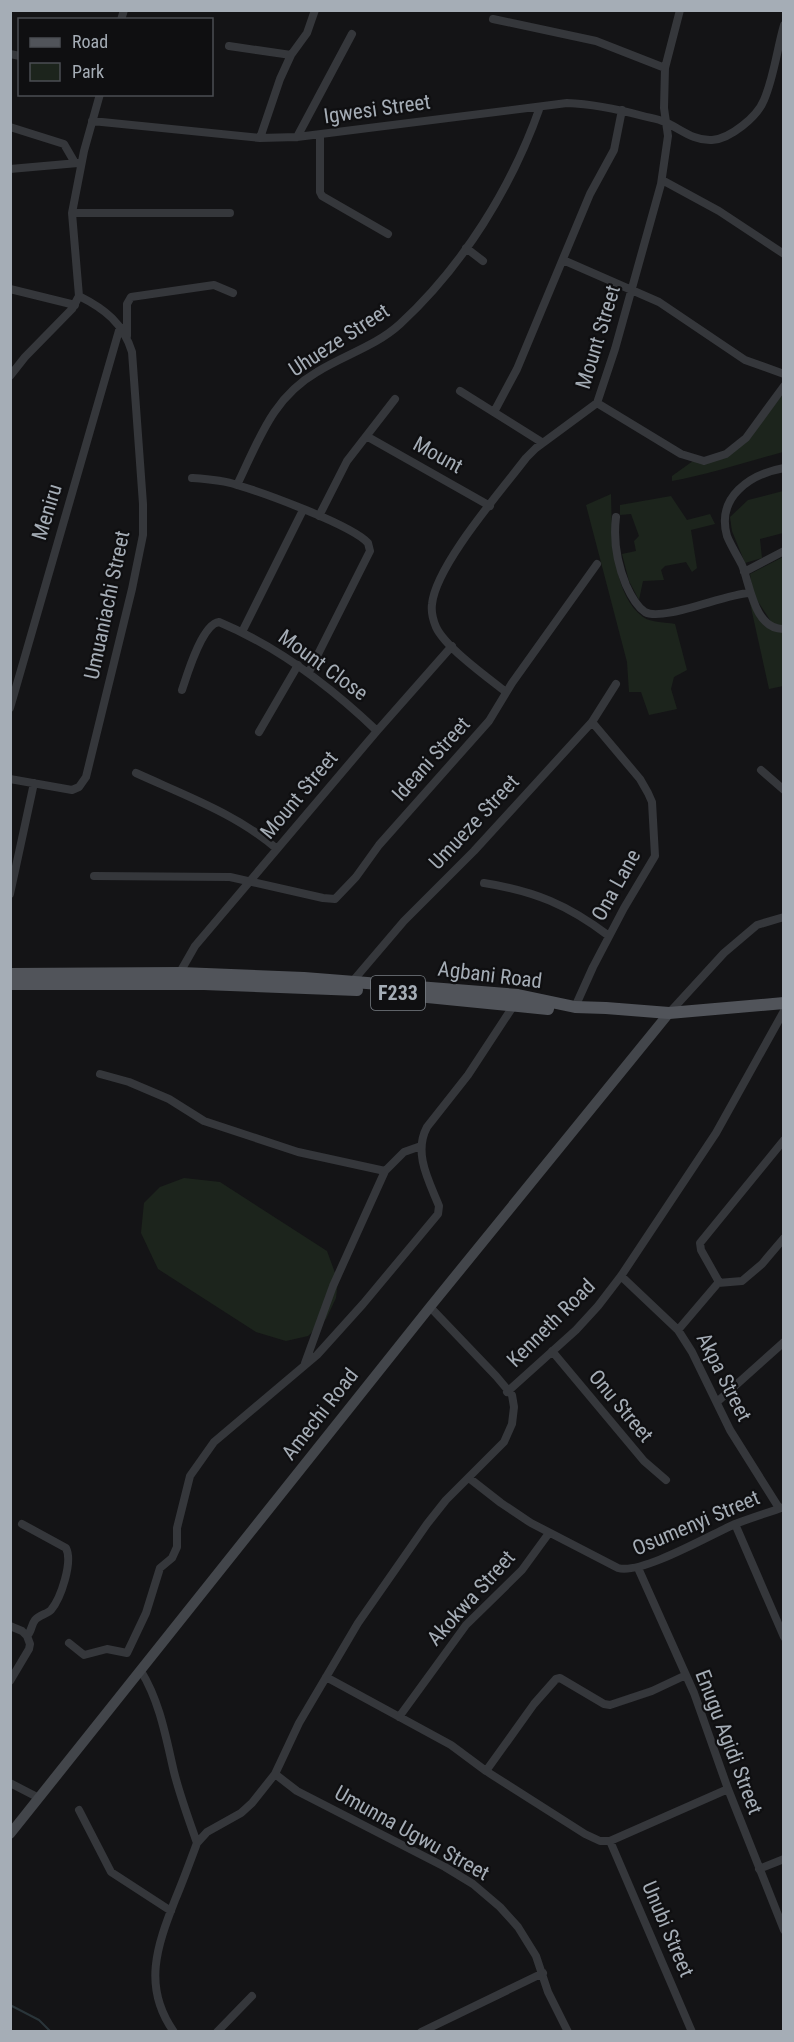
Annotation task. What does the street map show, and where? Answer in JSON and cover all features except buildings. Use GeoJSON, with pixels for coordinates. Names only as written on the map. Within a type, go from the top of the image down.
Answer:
{"type":"FeatureCollection","features":[{"type":"Feature","properties":{"kind":"main road","name":"Agbani Road"},"geometry":{"type":"LineString","coordinates":[[10,974],[181,973],[352,982],[666,1017],[714,1017],[783,1007]]}},
{"type":"Feature","properties":{"kind":"main road","name":"Agbani Road"},"geometry":{"type":"LineString","coordinates":[[10,984],[174,984],[361,990],[516,1000],[606,1008],[666,1017]]}},
{"type":"Feature","properties":{"kind":"main road","name":"Amechi Road"},"geometry":{"type":"LineString","coordinates":[[10,1834],[430,1307],[666,1017]]}},
{"type":"Feature","properties":{"kind":"street"},"geometry":{"type":"LineString","coordinates":[[260,138],[291,55],[307,33],[315,10]]}},
{"type":"Feature","properties":{"kind":"street","name":"Mount Street"},"geometry":{"type":"LineString","coordinates":[[506,692],[440,634],[432,612],[433,598],[457,550],[526,458],[597,403],[615,350],[662,180],[668,136],[663,97],[665,68],[680,10]]}},
{"type":"Feature","properties":{"kind":"street"},"geometry":{"type":"LineString","coordinates":[[493,19],[596,40],[665,68]]}},
{"type":"Feature","properties":{"kind":"street","name":"Igwesi Street"},"geometry":{"type":"LineString","coordinates":[[92,121],[260,138],[297,137],[567,103],[622,110],[665,122],[694,138],[713,140],[723,138],[751,120],[759,110],[765,99],[783,25]]}},
{"type":"Feature","properties":{"kind":"street"},"geometry":{"type":"LineString","coordinates":[[297,137],[352,34]]}},
{"type":"Feature","properties":{"kind":"street"},"geometry":{"type":"LineString","coordinates":[[229,46],[291,55]]}},
{"type":"Feature","properties":{"kind":"street"},"geometry":{"type":"LineString","coordinates":[[10,376],[75,305],[79,296],[72,213],[79,163],[99,96]]}},
{"type":"Feature","properties":{"kind":"street","name":"Uhueze Street"},"geometry":{"type":"LineString","coordinates":[[237,485],[280,402],[315,373],[378,341],[400,324],[432,291],[466,248],[506,185],[540,107]]}},
{"type":"Feature","properties":{"kind":"street"},"geometry":{"type":"LineString","coordinates":[[494,412],[517,369],[590,194],[614,150],[622,110]]}},
{"type":"Feature","properties":{"kind":"street"},"geometry":{"type":"LineString","coordinates":[[10,127],[64,144],[79,163]]}},
{"type":"Feature","properties":{"kind":"street"},"geometry":{"type":"LineString","coordinates":[[320,135],[320,192],[322,196],[388,234]]}},
{"type":"Feature","properties":{"kind":"street"},"geometry":{"type":"LineString","coordinates":[[10,169],[79,163]]}},
{"type":"Feature","properties":{"kind":"street"},"geometry":{"type":"LineString","coordinates":[[662,180],[719,211],[783,254]]}},
{"type":"Feature","properties":{"kind":"street"},"geometry":{"type":"LineString","coordinates":[[72,213],[230,213]]}},
{"type":"Feature","properties":{"kind":"street"},"geometry":{"type":"LineString","coordinates":[[466,248],[483,261]]}},
{"type":"Feature","properties":{"kind":"street"},"geometry":{"type":"LineString","coordinates":[[563,260],[658,302],[745,360],[783,374]]}},
{"type":"Feature","properties":{"kind":"street"},"geometry":{"type":"LineString","coordinates":[[127,338],[127,304],[131,297],[214,285],[233,293]]}},
{"type":"Feature","properties":{"kind":"street"},"geometry":{"type":"LineString","coordinates":[[10,289],[75,305]]}},
{"type":"Feature","properties":{"kind":"street","name":"Umuaniachi Street"},"geometry":{"type":"LineString","coordinates":[[34,783],[72,790],[79,787],[86,777],[143,535],[133,361],[127,338],[104,310],[79,296]]}},
{"type":"Feature","properties":{"kind":"street","name":"Meniru"},"geometry":{"type":"LineString","coordinates":[[10,708],[120,327]]}},
{"type":"Feature","properties":{"kind":"street"},"geometry":{"type":"LineString","coordinates":[[597,403],[681,454],[704,460],[726,454],[746,438],[783,386]]}},
{"type":"Feature","properties":{"kind":"street"},"geometry":{"type":"LineString","coordinates":[[460,391],[543,443]]}},
{"type":"Feature","properties":{"kind":"street"},"geometry":{"type":"LineString","coordinates":[[319,516],[348,462],[395,399]]}},
{"type":"Feature","properties":{"kind":"street","name":"Mount"},"geometry":{"type":"LineString","coordinates":[[368,437],[489,506]]}},
{"type":"Feature","properties":{"kind":"street"},"geometry":{"type":"LineString","coordinates":[[783,468],[769,471],[738,490],[729,500],[725,511],[728,537],[744,572],[748,593],[765,621],[773,628],[783,629]]}},
{"type":"Feature","properties":{"kind":"street"},"geometry":{"type":"LineString","coordinates":[[192,477],[237,485],[319,516],[366,540],[370,546],[370,551],[309,672]]}},
{"type":"Feature","properties":{"kind":"street"},"geometry":{"type":"LineString","coordinates":[[242,632],[303,510]]}},
{"type":"Feature","properties":{"kind":"street"},"geometry":{"type":"LineString","coordinates":[[616,517],[614,532],[620,569],[630,595],[645,612],[655,614],[675,611],[734,594],[748,593]]}},
{"type":"Feature","properties":{"kind":"street"},"geometry":{"type":"LineString","coordinates":[[744,572],[783,551]]}},
{"type":"Feature","properties":{"kind":"street","name":"Ideani Street"},"geometry":{"type":"LineString","coordinates":[[248,883],[323,898],[337,898],[356,877],[379,845],[489,722],[506,692],[597,564]]}},
{"type":"Feature","properties":{"kind":"street","name":"Mount Close"},"geometry":{"type":"LineString","coordinates":[[182,690],[197,649],[213,624],[219,622],[242,632],[309,672],[377,731]]}},
{"type":"Feature","properties":{"kind":"street","name":"Mount Street"},"geometry":{"type":"LineString","coordinates":[[174,984],[195,946],[452,646]]}},
{"type":"Feature","properties":{"kind":"street"},"geometry":{"type":"LineString","coordinates":[[259,732],[298,665]]}},
{"type":"Feature","properties":{"kind":"street","name":"Umueze Street"},"geometry":{"type":"LineString","coordinates":[[352,982],[404,921],[474,850],[592,722],[616,684]]}},
{"type":"Feature","properties":{"kind":"street","name":"Ona Lane"},"geometry":{"type":"LineString","coordinates":[[575,1007],[609,936],[634,890],[654,860],[655,836],[652,802],[645,786],[592,722]]}},
{"type":"Feature","properties":{"kind":"street"},"geometry":{"type":"LineString","coordinates":[[761,770],[783,790]]}},
{"type":"Feature","properties":{"kind":"street"},"geometry":{"type":"LineString","coordinates":[[136,773],[213,808],[249,828],[277,849]]}},
{"type":"Feature","properties":{"kind":"street"},"geometry":{"type":"LineString","coordinates":[[10,778],[34,783],[10,894]]}},
{"type":"Feature","properties":{"kind":"street"},"geometry":{"type":"LineString","coordinates":[[94,876],[230,877],[248,883]]}},
{"type":"Feature","properties":{"kind":"street"},"geometry":{"type":"LineString","coordinates":[[484,882],[542,896],[561,904],[609,936]]}},
{"type":"Feature","properties":{"kind":"street"},"geometry":{"type":"LineString","coordinates":[[666,1017],[724,953],[757,925],[783,917]]}},
{"type":"Feature","properties":{"kind":"street"},"geometry":{"type":"LineString","coordinates":[[69,1643],[84,1655],[107,1649],[127,1653],[146,1613],[160,1568],[172,1558],[177,1547],[177,1528],[190,1476],[214,1442],[317,1354],[363,1304],[438,1214],[439,1206],[427,1175],[421,1146],[422,1135],[468,1076],[516,1000]]}},
{"type":"Feature","properties":{"kind":"street","name":"Kenneth Road"},"geometry":{"type":"LineString","coordinates":[[196,1843],[207,1832],[241,1813],[275,1774],[299,1723],[358,1623],[446,1500],[504,1442],[510,1431],[514,1407],[512,1395],[507,1392],[576,1330],[621,1276],[716,1133],[783,1007]]}},
{"type":"Feature","properties":{"kind":"street"},"geometry":{"type":"LineString","coordinates":[[100,1074],[129,1082],[169,1099],[204,1121],[298,1152],[385,1171]]}},
{"type":"Feature","properties":{"kind":"street"},"geometry":{"type":"LineString","coordinates":[[719,1282],[701,1250],[700,1243],[783,1140]]}},
{"type":"Feature","properties":{"kind":"street"},"geometry":{"type":"LineString","coordinates":[[304,1366],[333,1286],[385,1171],[404,1152],[421,1146]]}},
{"type":"Feature","properties":{"kind":"street"},"geometry":{"type":"LineString","coordinates":[[678,1330],[719,1282],[742,1281],[758,1269],[783,1238]]}},
{"type":"Feature","properties":{"kind":"street","name":"Akpa Street"},"geometry":{"type":"LineString","coordinates":[[621,1276],[678,1330],[692,1352],[730,1430],[781,1508]]}},
{"type":"Feature","properties":{"kind":"street"},"geometry":{"type":"LineString","coordinates":[[430,1307],[499,1378],[507,1392]]}},
{"type":"Feature","properties":{"kind":"street"},"geometry":{"type":"LineString","coordinates":[[717,1402],[783,1342]]}},
{"type":"Feature","properties":{"kind":"street","name":"Onu Street"},"geometry":{"type":"LineString","coordinates":[[552,1351],[647,1465],[666,1480]]}},
{"type":"Feature","properties":{"kind":"street","name":"Osumenyi Street"},"geometry":{"type":"LineString","coordinates":[[469,1478],[516,1514],[549,1533],[626,1570],[638,1568],[735,1524],[781,1508]]}},
{"type":"Feature","properties":{"kind":"street"},"geometry":{"type":"LineString","coordinates":[[10,1681],[29,1649],[27,1636],[36,1618],[49,1612],[57,1601],[69,1556],[63,1545],[22,1524]]}},
{"type":"Feature","properties":{"kind":"street"},"geometry":{"type":"LineString","coordinates":[[735,1524],[783,1633]]}},
{"type":"Feature","properties":{"kind":"street","name":"Akokwa Street"},"geometry":{"type":"LineString","coordinates":[[399,1717],[466,1625],[522,1570],[549,1533]]}},
{"type":"Feature","properties":{"kind":"street","name":"Enugu Agidi Street"},"geometry":{"type":"LineString","coordinates":[[638,1568],[686,1675],[783,1930]]}},
{"type":"Feature","properties":{"kind":"street"},"geometry":{"type":"LineString","coordinates":[[10,1626],[27,1636]]}},
{"type":"Feature","properties":{"kind":"street"},"geometry":{"type":"LineString","coordinates":[[141,1671],[149,1684],[168,1738],[174,1773],[196,1843],[158,1948],[155,1981],[165,2019],[174,2031]]}},
{"type":"Feature","properties":{"kind":"street"},"geometry":{"type":"LineString","coordinates":[[486,1771],[534,1704],[549,1686],[560,1678],[604,1704],[610,1705],[652,1691],[686,1675]]}},
{"type":"Feature","properties":{"kind":"street"},"geometry":{"type":"LineString","coordinates":[[326,1677],[451,1745],[486,1771],[585,1834],[600,1840],[610,1841],[728,1789]]}},
{"type":"Feature","properties":{"kind":"street","name":"Umunna Ugwu Street"},"geometry":{"type":"LineString","coordinates":[[275,1774],[297,1791],[445,1867],[483,1892],[509,1915],[536,1956],[548,1992],[568,2031]]}},
{"type":"Feature","properties":{"kind":"street"},"geometry":{"type":"LineString","coordinates":[[10,1783],[39,1798]]}},
{"type":"Feature","properties":{"kind":"street"},"geometry":{"type":"LineString","coordinates":[[79,1810],[111,1872],[171,1911]]}},
{"type":"Feature","properties":{"kind":"street","name":"Unubi Street"},"geometry":{"type":"LineString","coordinates":[[610,1841],[692,2031]]}},
{"type":"Feature","properties":{"kind":"street"},"geometry":{"type":"LineString","coordinates":[[759,1869],[783,1859]]}},
{"type":"Feature","properties":{"kind":"street"},"geometry":{"type":"LineString","coordinates":[[421,2031],[543,1973]]}},
{"type":"Feature","properties":{"kind":"street"},"geometry":{"type":"LineString","coordinates":[[217,2031],[252,1996]]}},
{"type":"Feature","properties":{"kind":"green space"},"geometry":{"type":"Polygon","coordinates":[[[783,394],[783,452],[672,481],[672,476],[693,461],[718,460],[750,435],[783,394]]]}},
{"type":"Feature","properties":{"kind":"green space"},"geometry":{"type":"Polygon","coordinates":[[[783,491],[783,533],[760,539],[762,558],[745,563],[732,531],[730,517],[748,500],[783,491]]]}},
{"type":"Feature","properties":{"kind":"green space"},"geometry":{"type":"Polygon","coordinates":[[[611,494],[615,560],[625,593],[632,607],[646,619],[675,624],[687,670],[674,677],[671,689],[677,709],[649,715],[641,692],[629,692],[627,662],[586,505],[611,494]]]}},
{"type":"Feature","properties":{"kind":"green space"},"geometry":{"type":"Polygon","coordinates":[[[671,496],[687,520],[710,514],[715,524],[691,530],[697,568],[692,572],[686,562],[665,566],[661,570],[664,580],[643,581],[639,600],[629,581],[622,554],[636,551],[634,541],[639,536],[631,514],[620,515],[620,505],[671,496]]]}},
{"type":"Feature","properties":{"kind":"green space"},"geometry":{"type":"Polygon","coordinates":[[[783,557],[783,626],[772,623],[753,594],[750,574],[783,557]]]}},
{"type":"Feature","properties":{"kind":"green space"},"geometry":{"type":"Polygon","coordinates":[[[750,603],[770,629],[783,632],[783,686],[769,689],[750,603]]]}},
{"type":"Feature","properties":{"kind":"green space"},"geometry":{"type":"Polygon","coordinates":[[[184,1178],[220,1182],[327,1251],[338,1281],[336,1298],[326,1319],[308,1336],[286,1341],[256,1332],[158,1269],[141,1233],[144,1203],[160,1187],[184,1178]]]}},
{"type":"Feature","properties":{"kind":"waterway"},"geometry":{"type":"LineString","coordinates":[[10,2005],[39,2020],[51,2032]]}}]}
